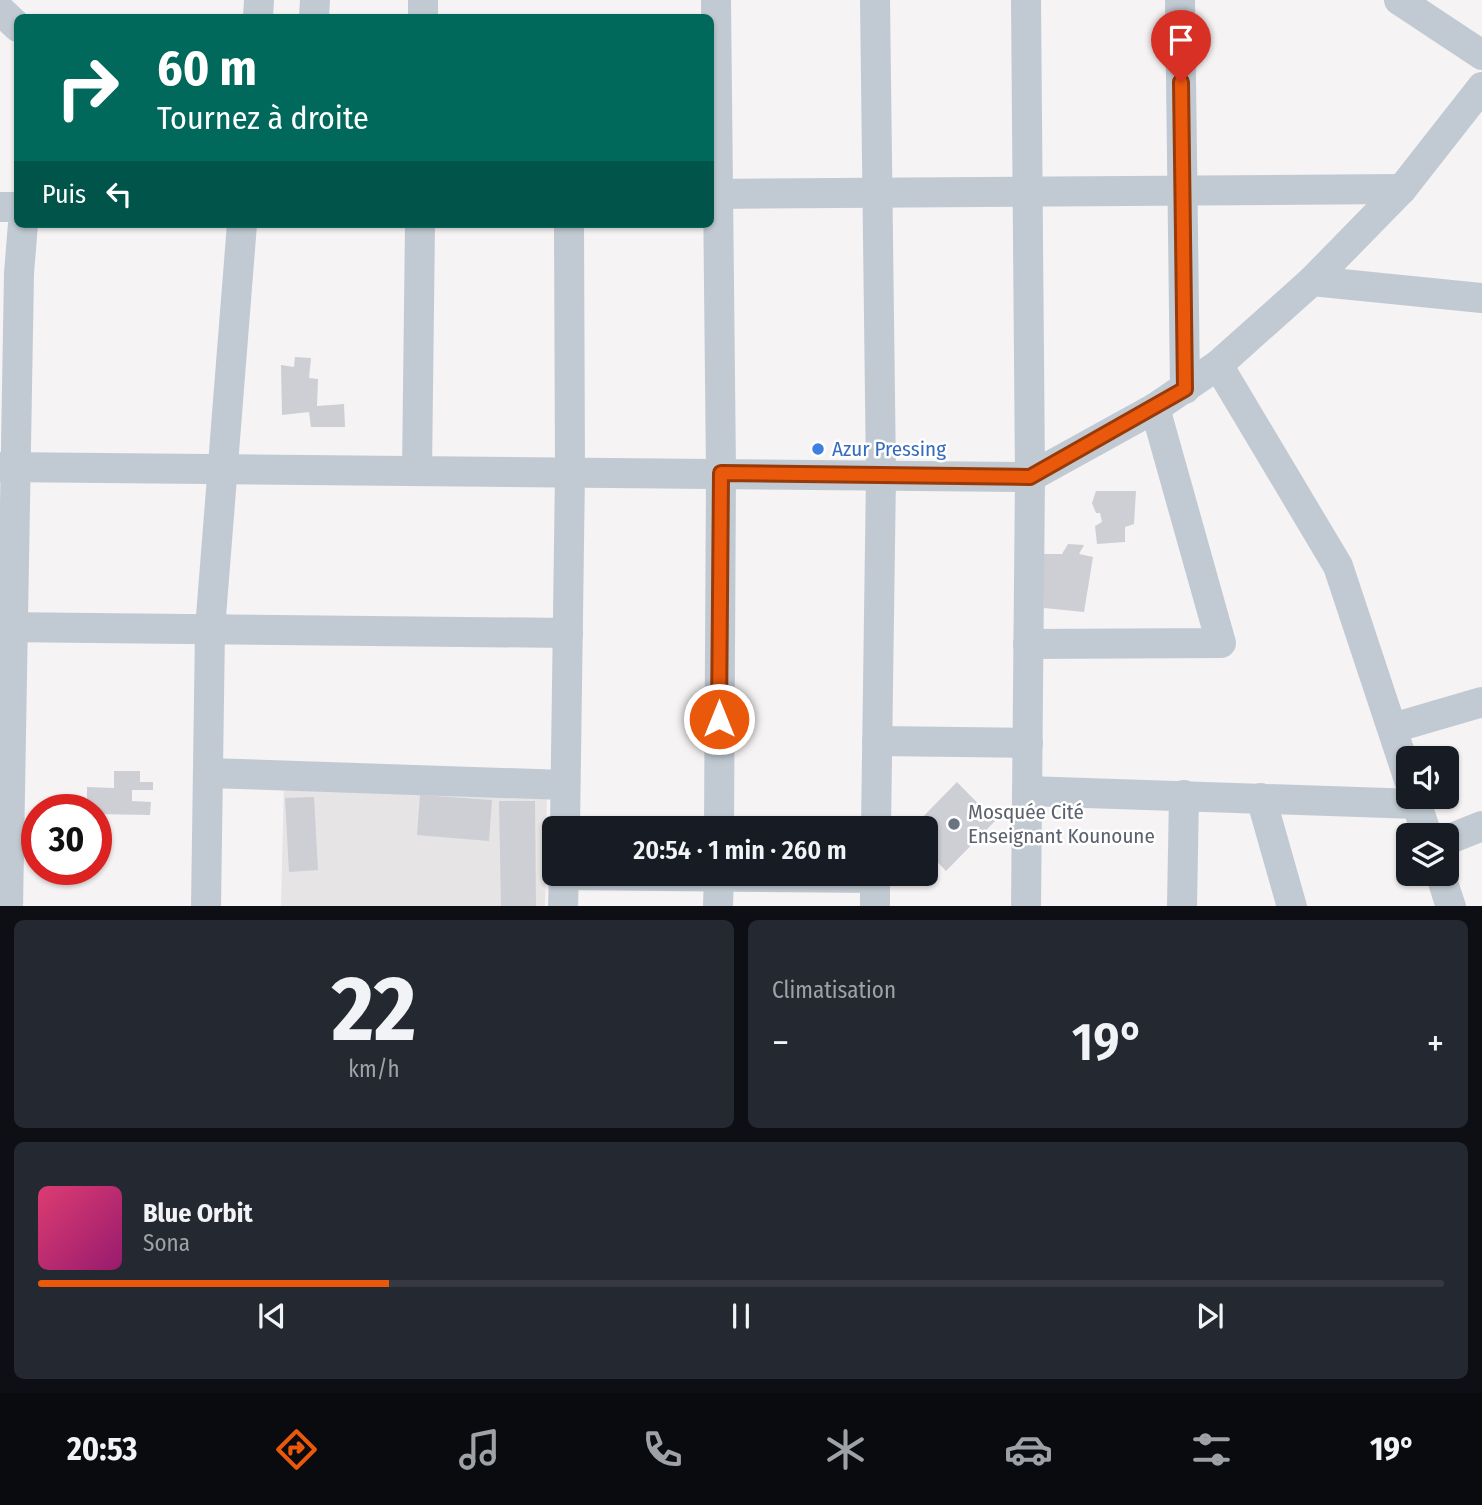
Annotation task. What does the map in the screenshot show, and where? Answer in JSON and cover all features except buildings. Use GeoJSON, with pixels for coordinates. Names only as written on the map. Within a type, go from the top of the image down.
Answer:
{"type":"FeatureCollection","features":[{"type":"Feature","properties":{"kind":"street"},"geometry":{"type":"LineString","coordinates":[[716,0],[714,194],[721,473],[719,816]]}},
{"type":"Feature","properties":{"kind":"street"},"geometry":{"type":"LineString","coordinates":[[875,0],[881,475],[876,816]]}},
{"type":"Feature","properties":{"kind":"street"},"geometry":{"type":"LineString","coordinates":[[1026,0],[1030,477],[1026,906]]}},
{"type":"Feature","properties":{"kind":"street"},"geometry":{"type":"LineString","coordinates":[[1180,0],[1185,389]]}},
{"type":"Feature","properties":{"kind":"street"},"geometry":{"type":"LineString","coordinates":[[1399,0],[1482,55]]}},
{"type":"Feature","properties":{"kind":"street"},"geometry":{"type":"LineString","coordinates":[[0,10],[14,23]]}},
{"type":"Feature","properties":{"kind":"street"},"geometry":{"type":"LineString","coordinates":[[8,467],[1030,477],[1155,408],[1218,365],[1312,281],[1402,189],[1482,87]]}},
{"type":"Feature","properties":{"kind":"street"},"geometry":{"type":"LineString","coordinates":[[714,194],[1402,189]]}},
{"type":"Feature","properties":{"kind":"street"},"geometry":{"type":"LineString","coordinates":[[8,906],[5,787],[8,467],[23,228]]}},
{"type":"Feature","properties":{"kind":"street"},"geometry":{"type":"LineString","coordinates":[[206,906],[210,629],[242,228]]}},
{"type":"Feature","properties":{"kind":"street"},"geometry":{"type":"LineString","coordinates":[[417,471],[420,228]]}},
{"type":"Feature","properties":{"kind":"street"},"geometry":{"type":"LineString","coordinates":[[565,816],[570,472],[569,228]]}},
{"type":"Feature","properties":{"kind":"street"},"geometry":{"type":"LineString","coordinates":[[1312,281],[1482,298]]}},
{"type":"Feature","properties":{"kind":"street"},"geometry":{"type":"LineString","coordinates":[[1218,365],[1338,566],[1399,746]]}},
{"type":"Feature","properties":{"kind":"street"},"geometry":{"type":"LineString","coordinates":[[1028,644],[1221,643],[1155,408]]}},
{"type":"Feature","properties":{"kind":"street"},"geometry":{"type":"LineString","coordinates":[[6,627],[568,633]]}},
{"type":"Feature","properties":{"kind":"street"},"geometry":{"type":"LineString","coordinates":[[1393,728],[1482,702]]}},
{"type":"Feature","properties":{"kind":"street"},"geometry":{"type":"LineString","coordinates":[[877,741],[1028,743]]}},
{"type":"Feature","properties":{"kind":"street"},"geometry":{"type":"LineString","coordinates":[[208,773],[565,785]]}},
{"type":"Feature","properties":{"kind":"street"},"geometry":{"type":"LineString","coordinates":[[1027,791],[1261,798],[1396,794]]}},
{"type":"Feature","properties":{"kind":"street"},"geometry":{"type":"LineString","coordinates":[[1182,906],[1184,795]]}},
{"type":"Feature","properties":{"kind":"street"},"geometry":{"type":"LineString","coordinates":[[1261,798],[1292,906]]}},
{"type":"Feature","properties":{"kind":"street"},"geometry":{"type":"LineString","coordinates":[[1459,835],[1482,826]]}},
{"type":"Feature","properties":{"kind":"street"},"geometry":{"type":"LineString","coordinates":[[563,906],[564,886]]}},
{"type":"Feature","properties":{"kind":"street"},"geometry":{"type":"LineString","coordinates":[[718,906],[719,886]]}},
{"type":"Feature","properties":{"kind":"street"},"geometry":{"type":"LineString","coordinates":[[1444,886],[1451,906]]}},
{"type":"Feature","properties":{"kind":"shaded area"},"geometry":{"type":"Polygon","coordinates":[[[284,781],[547,787],[547,816],[542,816],[542,886],[545,886],[545,906],[281,906],[284,781]]]}},
{"type":"Feature","properties":{"kind":"place","name":"Azur Pressing"},"geometry":{"type":"Point","coordinates":[818,449]}},
{"type":"Feature","properties":{"kind":"place","name":"Mosquée Cité Enseignant Kounoune"},"geometry":{"type":"Point","coordinates":[954,824]}},
{"type":"Feature","properties":{"kind":"route"},"geometry":{"type":"LineString","coordinates":[[719,719],[721,473],[1030,477],[1185,389],[1181,82]]}}]}
